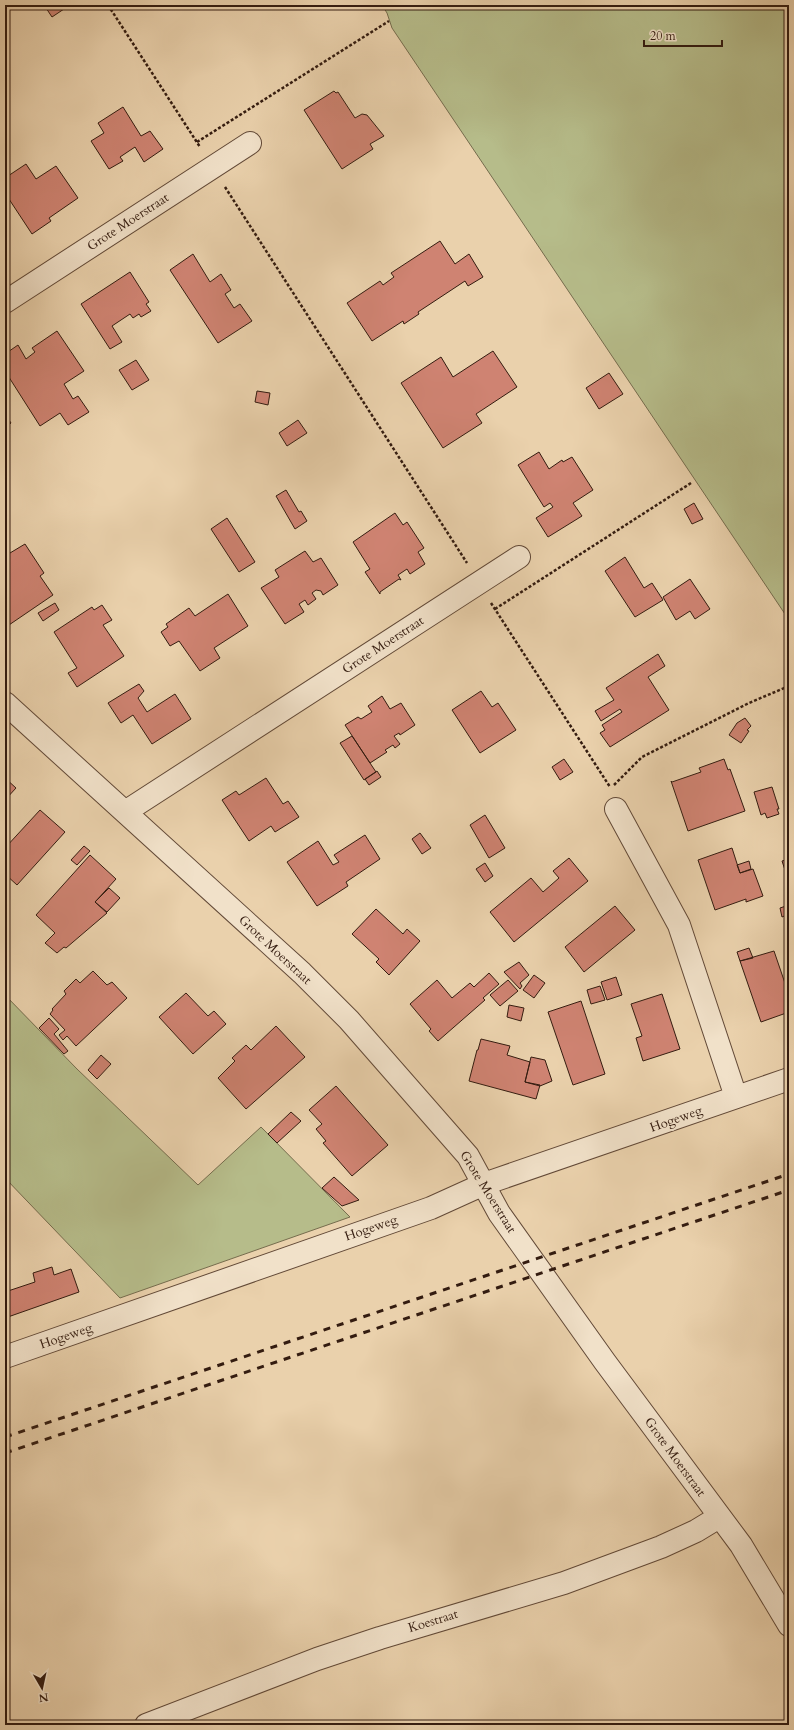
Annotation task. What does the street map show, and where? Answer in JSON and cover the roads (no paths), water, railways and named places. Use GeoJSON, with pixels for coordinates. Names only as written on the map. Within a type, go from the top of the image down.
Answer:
{"type":"FeatureCollection","features":[{"type":"Feature","properties":{"kind":"street","name":"Grote Moerstraat"},"geometry":{"type":"LineString","coordinates":[[5,302],[250,143]]}},
{"type":"Feature","properties":{"kind":"street","name":"Grote Moerstraat"},"geometry":{"type":"LineString","coordinates":[[125,812],[519,556]]}},
{"type":"Feature","properties":{"kind":"street","name":"Grote Moerstraat"},"geometry":{"type":"LineString","coordinates":[[5,703],[302,973],[349,1020],[468,1156],[499,1212],[591,1343],[741,1545],[789,1625]]}},
{"type":"Feature","properties":{"kind":"street"},"geometry":{"type":"LineString","coordinates":[[616,809],[679,925],[736,1097]]}},
{"type":"Feature","properties":{"kind":"street","name":"Hogeweg"},"geometry":{"type":"LineString","coordinates":[[5,1357],[431,1208],[484,1184],[789,1079]]}},
{"type":"Feature","properties":{"kind":"street","name":"Koestraat"},"geometry":{"type":"LineString","coordinates":[[146,1725],[250,1684],[359,1645],[564,1583],[661,1547],[696,1531],[719,1517]]}},
{"type":"Feature","properties":{"kind":"railway"},"geometry":{"type":"LineString","coordinates":[[5,1437],[789,1174]]}},
{"type":"Feature","properties":{"kind":"railway"},"geometry":{"type":"LineString","coordinates":[[5,1453],[789,1190]]}}]}
